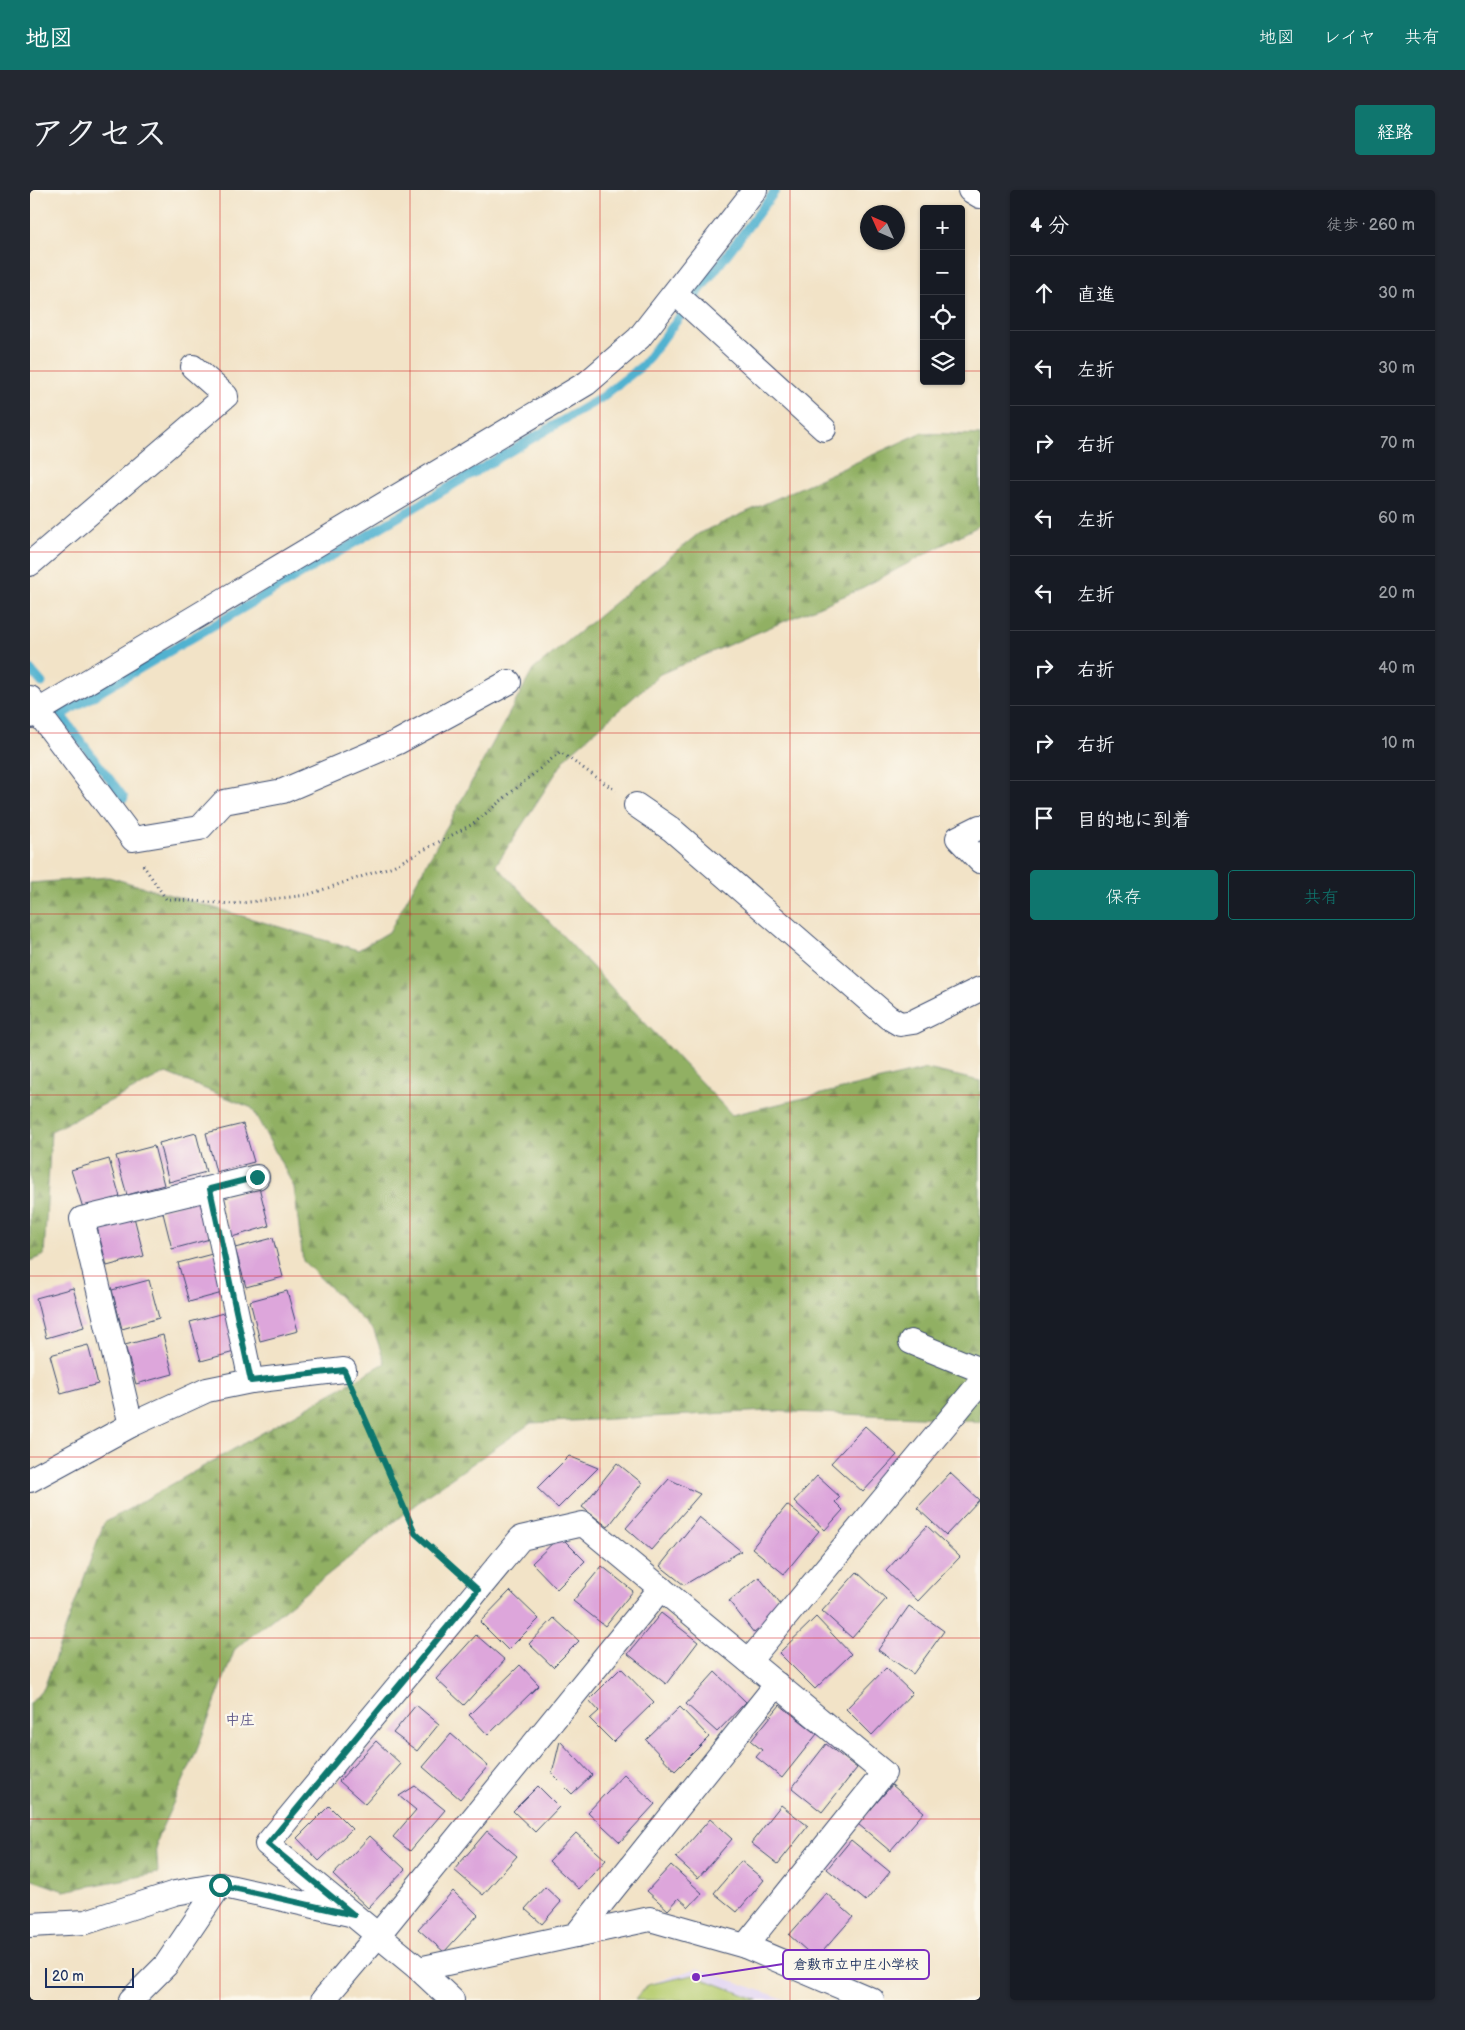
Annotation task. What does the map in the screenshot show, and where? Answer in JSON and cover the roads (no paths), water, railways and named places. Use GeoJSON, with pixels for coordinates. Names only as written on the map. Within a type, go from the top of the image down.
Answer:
{"type":"FeatureCollection","features":[{"type":"Feature","properties":{"kind":"street"},"geometry":{"type":"LineString","coordinates":[[509,682],[398,742],[283,791],[224,802],[200,828],[132,839],[32,708],[587,383],[685,302],[755,190]]}},
{"type":"Feature","properties":{"kind":"street"},"geometry":{"type":"LineString","coordinates":[[970,190],[980,196]]}},
{"type":"Feature","properties":{"kind":"street"},"geometry":{"type":"LineString","coordinates":[[685,302],[824,429]]}},
{"type":"Feature","properties":{"kind":"street"},"geometry":{"type":"LineString","coordinates":[[30,564],[226,396],[193,367]]}},
{"type":"Feature","properties":{"kind":"street"},"geometry":{"type":"LineString","coordinates":[[636,805],[671,829],[888,1017],[900,1024],[913,1022],[980,989]]}},
{"type":"Feature","properties":{"kind":"street"},"geometry":{"type":"LineString","coordinates":[[980,827],[958,838],[980,861]]}},
{"type":"Feature","properties":{"kind":"street"},"geometry":{"type":"LineString","coordinates":[[131,1425],[82,1218],[257,1177]]}},
{"type":"Feature","properties":{"kind":"street"},"geometry":{"type":"LineString","coordinates":[[210,1189],[251,1381]]}},
{"type":"Feature","properties":{"kind":"street"},"geometry":{"type":"LineString","coordinates":[[911,1342],[980,1370]]}},
{"type":"Feature","properties":{"kind":"street"},"geometry":{"type":"LineString","coordinates":[[30,1480],[131,1425],[207,1390],[251,1381],[344,1370]]}},
{"type":"Feature","properties":{"kind":"street"},"geometry":{"type":"LineString","coordinates":[[749,1661],[980,1383]]}},
{"type":"Feature","properties":{"kind":"street"},"geometry":{"type":"LineString","coordinates":[[452,2000],[420,1969],[268,1844],[521,1538],[583,1524],[884,1773],[745,1946]]}},
{"type":"Feature","properties":{"kind":"street"},"geometry":{"type":"LineString","coordinates":[[323,2000],[661,1588]]}},
{"type":"Feature","properties":{"kind":"street"},"geometry":{"type":"LineString","coordinates":[[576,1935],[777,1684]]}},
{"type":"Feature","properties":{"kind":"street"},"geometry":{"type":"LineString","coordinates":[[30,1925],[86,1922],[175,1893],[220,1885],[354,1915]]}},
{"type":"Feature","properties":{"kind":"street"},"geometry":{"type":"LineString","coordinates":[[131,2000],[166,1965],[220,1885]]}},
{"type":"Feature","properties":{"kind":"street"},"geometry":{"type":"LineString","coordinates":[[420,1969],[650,1919],[745,1946],[872,2000]]}},
{"type":"Feature","properties":{"kind":"waterway"},"geometry":{"type":"LineString","coordinates":[[59,712],[61,715],[601,398],[643,365],[776,190]]}},
{"type":"Feature","properties":{"kind":"waterway"},"geometry":{"type":"LineString","coordinates":[[30,669],[42,683]]}},
{"type":"Feature","properties":{"kind":"waterway"},"geometry":{"type":"LineString","coordinates":[[61,715],[124,798]]}},
{"type":"Feature","properties":{"kind":"place","name":"倉敷市立中庄小学校"},"geometry":{"type":"Point","coordinates":[696,1977]}},
{"type":"Feature","properties":{"kind":"district","name":"中庄"},"geometry":{"type":"Point","coordinates":[240,1720]}}]}
